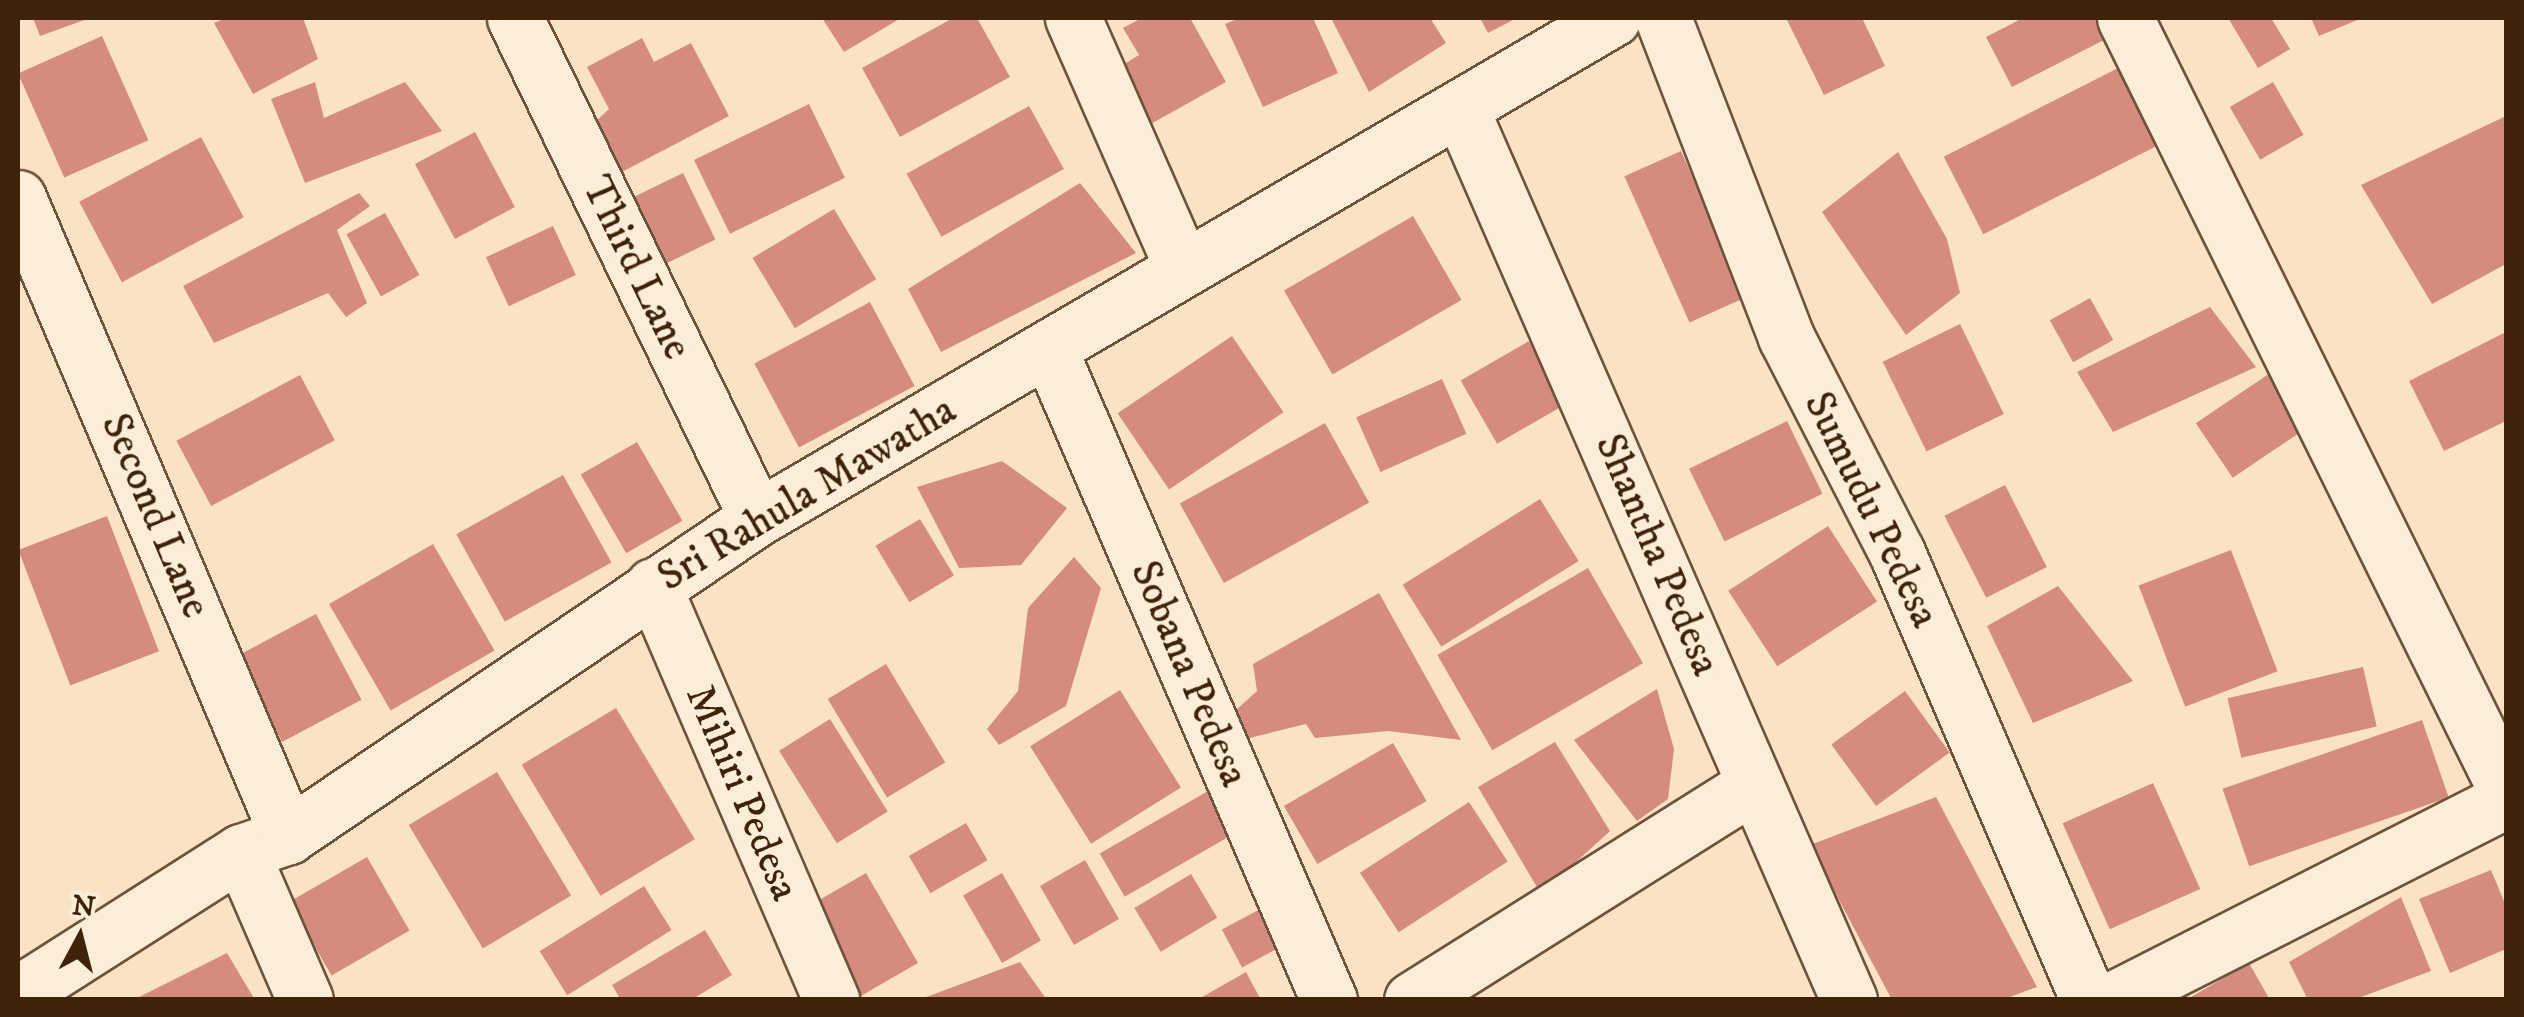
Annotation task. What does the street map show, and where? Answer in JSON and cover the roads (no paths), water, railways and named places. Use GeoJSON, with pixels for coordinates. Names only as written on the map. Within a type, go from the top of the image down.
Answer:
{"type":"FeatureCollection","features":[{"type":"Feature","properties":{"kind":"street","name":"Third Lane"},"geometry":{"type":"LineString","coordinates":[[515,18],[757,518]]}},
{"type":"Feature","properties":{"kind":"street"},"geometry":{"type":"LineString","coordinates":[[1073,18],[1182,266]]}},
{"type":"Feature","properties":{"kind":"street","name":"Sri Rahula Mawatha"},"geometry":{"type":"LineString","coordinates":[[18,994],[265,844],[757,518],[1049,349],[1182,266],[1462,112],[1613,18]]}},
{"type":"Feature","properties":{"kind":"street","name":"Sumudu Pedesa"},"geometry":{"type":"LineString","coordinates":[[1663,18],[1786,337],[1897,552],[2089,1000]]}},
{"type":"Feature","properties":{"kind":"street"},"geometry":{"type":"LineString","coordinates":[[2125,18],[2506,790]]}},
{"type":"Feature","properties":{"kind":"street","name":"Shantha Pedesa"},"geometry":{"type":"LineString","coordinates":[[1462,112],[1850,1000]]}},
{"type":"Feature","properties":{"kind":"street","name":"Second Lane"},"geometry":{"type":"LineString","coordinates":[[18,198],[265,844],[305,1000]]}},
{"type":"Feature","properties":{"kind":"street","name":"Sobana Pedesa"},"geometry":{"type":"LineString","coordinates":[[1049,349],[1329,1000]]}},
{"type":"Feature","properties":{"kind":"street","name":"Mihiri Pedesa"},"geometry":{"type":"LineString","coordinates":[[653,586],[831,1000]]}},
{"type":"Feature","properties":{"kind":"street"},"geometry":{"type":"LineString","coordinates":[[1412,1000],[1755,784]]}},
{"type":"Feature","properties":{"kind":"street"},"geometry":{"type":"LineString","coordinates":[[2112,1000],[2506,800]]}}]}
